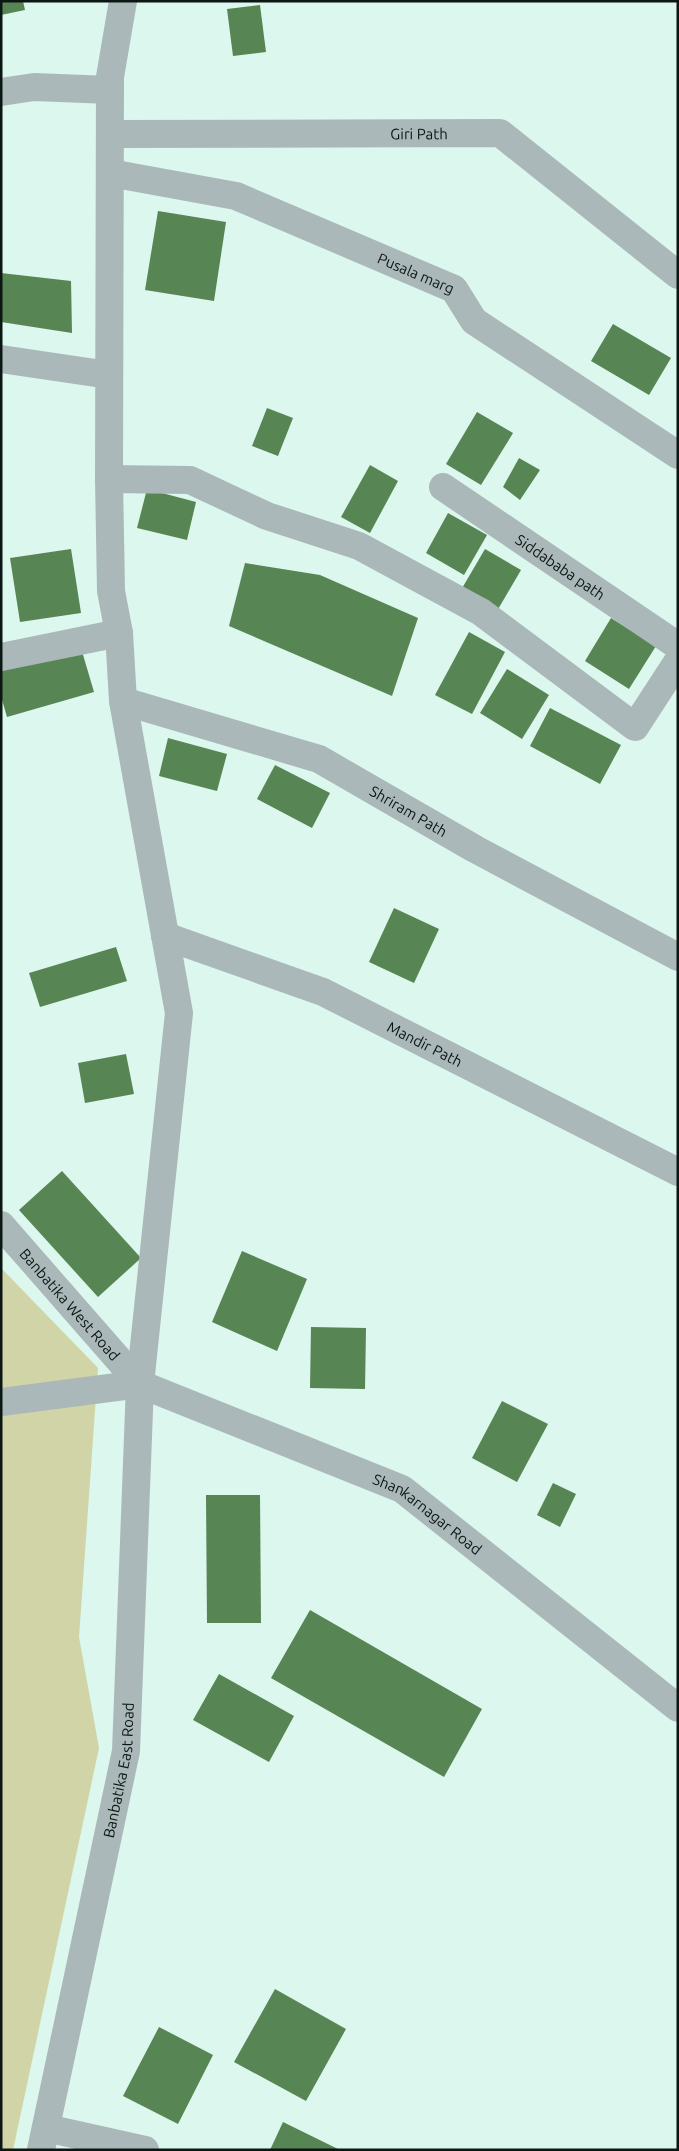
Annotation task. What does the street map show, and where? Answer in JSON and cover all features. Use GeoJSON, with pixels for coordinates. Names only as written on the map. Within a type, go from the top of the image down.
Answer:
{"type":"FeatureCollection","features":[{"type":"Feature","properties":{"kind":"street","name":"Banbatika East Road"},"geometry":{"type":"LineString","coordinates":[[44,2139],[126,1751],[140,1384],[179,1013],[123,701],[119,633],[111,591],[108,479],[110,77],[124,1]]}},
{"type":"Feature","properties":{"kind":"street"},"geometry":{"type":"LineString","coordinates":[[1,92],[34,87],[110,90]]}},
{"type":"Feature","properties":{"kind":"street","name":"Giri Path"},"geometry":{"type":"LineString","coordinates":[[110,134],[500,133],[678,275]]}},
{"type":"Feature","properties":{"kind":"street","name":"Pusala marg"},"geometry":{"type":"LineString","coordinates":[[110,173],[236,196],[454,289],[474,321],[678,455]]}},
{"type":"Feature","properties":{"kind":"street"},"geometry":{"type":"LineString","coordinates":[[1,359],[109,376]]}},
{"type":"Feature","properties":{"kind":"street"},"geometry":{"type":"LineString","coordinates":[[108,479],[190,480],[267,516],[359,546],[481,612],[634,727],[678,661]]}},
{"type":"Feature","properties":{"kind":"street","name":"Siddababa path"},"geometry":{"type":"LineString","coordinates":[[443,487],[678,646]]}},
{"type":"Feature","properties":{"kind":"street"},"geometry":{"type":"LineString","coordinates":[[1,657],[119,633]]}},
{"type":"Feature","properties":{"kind":"street","name":"Shriram Path"},"geometry":{"type":"LineString","coordinates":[[123,701],[319,759],[475,849],[678,957]]}},
{"type":"Feature","properties":{"kind":"street","name":"Mandir Path"},"geometry":{"type":"LineString","coordinates":[[165,936],[323,992],[678,1172]]}},
{"type":"Feature","properties":{"kind":"street","name":"Banbatika West Road"},"geometry":{"type":"LineString","coordinates":[[1,1225],[140,1384]]}},
{"type":"Feature","properties":{"kind":"street"},"geometry":{"type":"LineString","coordinates":[[1,1402],[140,1384]]}},
{"type":"Feature","properties":{"kind":"street","name":"Shankarnagar Road"},"geometry":{"type":"LineString","coordinates":[[140,1384],[402,1489],[678,1708]]}},
{"type":"Feature","properties":{"kind":"street"},"geometry":{"type":"LineString","coordinates":[[44,2139],[145,2150]]}},
{"type":"Feature","properties":{"kind":"green space"},"geometry":{"type":"Polygon","coordinates":[[[1,1268],[98,1368],[79,1637],[99,1748],[13,2150],[1,2150],[1,1268]]]}},
{"type":"Feature","properties":{"kind":"building"},"geometry":{"type":"Polygon","coordinates":[[[1,1],[23,1],[25,10],[1,15],[1,1]]]}},
{"type":"Feature","properties":{"kind":"building"},"geometry":{"type":"Polygon","coordinates":[[[260,5],[266,52],[233,56],[227,9],[260,5]]]}},
{"type":"Feature","properties":{"kind":"building"},"geometry":{"type":"Polygon","coordinates":[[[158,211],[226,222],[214,301],[145,290],[158,211]]]}},
{"type":"Feature","properties":{"kind":"building"},"geometry":{"type":"Polygon","coordinates":[[[1,273],[71,281],[72,333],[1,322],[1,273]]]}},
{"type":"Feature","properties":{"kind":"building"},"geometry":{"type":"Polygon","coordinates":[[[613,324],[671,358],[649,395],[591,361],[613,324]]]}},
{"type":"Feature","properties":{"kind":"building"},"geometry":{"type":"Polygon","coordinates":[[[267,408],[293,418],[278,456],[252,446],[267,408]]]}},
{"type":"Feature","properties":{"kind":"building"},"geometry":{"type":"Polygon","coordinates":[[[477,412],[513,433],[481,485],[446,464],[477,412]]]}},
{"type":"Feature","properties":{"kind":"building"},"geometry":{"type":"Polygon","coordinates":[[[519,458],[540,470],[520,500],[503,487],[519,458]]]}},
{"type":"Feature","properties":{"kind":"building"},"geometry":{"type":"Polygon","coordinates":[[[370,465],[398,481],[370,533],[341,517],[370,465]]]}},
{"type":"Feature","properties":{"kind":"building"},"geometry":{"type":"Polygon","coordinates":[[[147,489],[196,502],[187,540],[137,528],[147,489]]]}},
{"type":"Feature","properties":{"kind":"building"},"geometry":{"type":"Polygon","coordinates":[[[448,513],[487,535],[464,575],[426,553],[448,513]]]}},
{"type":"Feature","properties":{"kind":"building"},"geometry":{"type":"Polygon","coordinates":[[[71,549],[81,613],[20,622],[10,558],[71,549]]]}},
{"type":"Feature","properties":{"kind":"building"},"geometry":{"type":"Polygon","coordinates":[[[485,549],[521,570],[497,611],[461,590],[485,549]]]}},
{"type":"Feature","properties":{"kind":"building"},"geometry":{"type":"Polygon","coordinates":[[[245,563],[320,575],[418,618],[392,696],[229,626],[245,563]]]}},
{"type":"Feature","properties":{"kind":"building"},"geometry":{"type":"Polygon","coordinates":[[[611,618],[656,646],[629,689],[585,661],[611,618]]]}},
{"type":"Feature","properties":{"kind":"building"},"geometry":{"type":"Polygon","coordinates":[[[469,632],[505,652],[472,714],[435,695],[469,632]]]}},
{"type":"Feature","properties":{"kind":"building"},"geometry":{"type":"Polygon","coordinates":[[[81,648],[94,692],[7,717],[1,696],[1,671],[81,648]]]}},
{"type":"Feature","properties":{"kind":"building"},"geometry":{"type":"Polygon","coordinates":[[[507,669],[549,695],[522,739],[480,713],[507,669]]]}},
{"type":"Feature","properties":{"kind":"building"},"geometry":{"type":"Polygon","coordinates":[[[550,708],[621,745],[600,784],[530,746],[550,708]]]}},
{"type":"Feature","properties":{"kind":"building"},"geometry":{"type":"Polygon","coordinates":[[[168,738],[227,754],[217,791],[159,776],[168,738]]]}},
{"type":"Feature","properties":{"kind":"building"},"geometry":{"type":"Polygon","coordinates":[[[275,765],[330,793],[312,828],[257,799],[275,765]]]}},
{"type":"Feature","properties":{"kind":"building"},"geometry":{"type":"Polygon","coordinates":[[[394,908],[439,929],[414,983],[369,962],[394,908]]]}},
{"type":"Feature","properties":{"kind":"building"},"geometry":{"type":"Polygon","coordinates":[[[116,947],[127,981],[40,1007],[29,973],[116,947]]]}},
{"type":"Feature","properties":{"kind":"building"},"geometry":{"type":"Polygon","coordinates":[[[126,1054],[134,1094],[85,1103],[78,1063],[126,1054]]]}},
{"type":"Feature","properties":{"kind":"building"},"geometry":{"type":"Polygon","coordinates":[[[62,1171],[141,1258],[98,1297],[19,1210],[62,1171]]]}},
{"type":"Feature","properties":{"kind":"building"},"geometry":{"type":"Polygon","coordinates":[[[242,1251],[307,1279],[277,1351],[212,1322],[242,1251]]]}},
{"type":"Feature","properties":{"kind":"building"},"geometry":{"type":"Polygon","coordinates":[[[311,1327],[366,1328],[365,1389],[310,1388],[311,1327]]]}},
{"type":"Feature","properties":{"kind":"building"},"geometry":{"type":"Polygon","coordinates":[[[502,1401],[548,1424],[517,1482],[472,1458],[502,1401]]]}},
{"type":"Feature","properties":{"kind":"building"},"geometry":{"type":"Polygon","coordinates":[[[553,1483],[576,1494],[560,1527],[537,1515],[553,1483]]]}},
{"type":"Feature","properties":{"kind":"building"},"geometry":{"type":"Polygon","coordinates":[[[206,1495],[260,1495],[261,1623],[207,1623],[206,1495]]]}},
{"type":"Feature","properties":{"kind":"building"},"geometry":{"type":"Polygon","coordinates":[[[310,1610],[482,1709],[444,1777],[271,1678],[310,1610]]]}},
{"type":"Feature","properties":{"kind":"building"},"geometry":{"type":"Polygon","coordinates":[[[219,1674],[294,1716],[269,1762],[193,1720],[219,1674]]]}},
{"type":"Feature","properties":{"kind":"building"},"geometry":{"type":"Polygon","coordinates":[[[275,1989],[346,2029],[306,2101],[234,2062],[275,1989]]]}},
{"type":"Feature","properties":{"kind":"building"},"geometry":{"type":"Polygon","coordinates":[[[159,2027],[213,2055],[178,2124],[123,2096],[159,2027]]]}},
{"type":"Feature","properties":{"kind":"building"},"geometry":{"type":"Polygon","coordinates":[[[283,2122],[340,2150],[270,2150],[283,2122]]]}}]}
